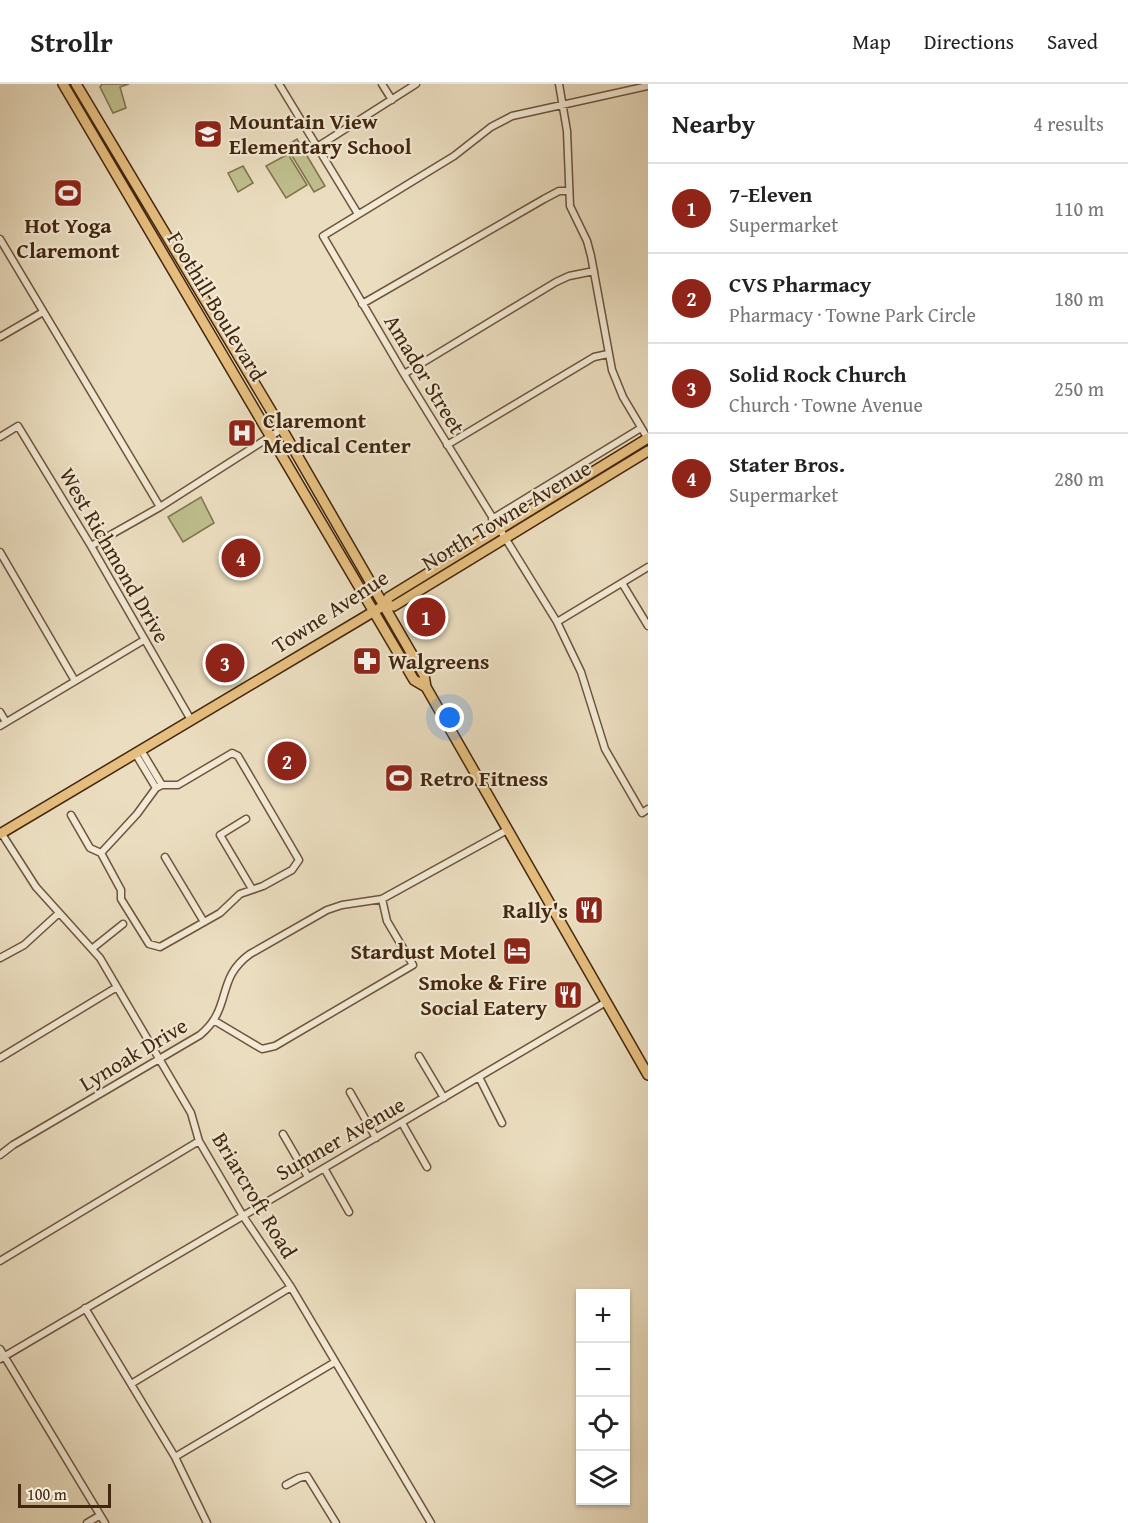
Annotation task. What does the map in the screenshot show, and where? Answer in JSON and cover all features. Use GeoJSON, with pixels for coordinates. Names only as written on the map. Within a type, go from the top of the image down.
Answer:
{"type":"FeatureCollection","features":[{"type":"Feature","properties":{"kind":"main road","name":"Foothill Boulevard"},"geometry":{"type":"LineString","coordinates":[[63,84],[414,680],[426,687]]}},
{"type":"Feature","properties":{"kind":"main road","name":"Foothill Boulevard"},"geometry":{"type":"LineString","coordinates":[[76,84],[282,429],[423,675],[426,687]]}},
{"type":"Feature","properties":{"kind":"main road","name":"Towne Avenue"},"geometry":{"type":"LineString","coordinates":[[1,835],[383,606],[388,597],[648,439]]}},
{"type":"Feature","properties":{"kind":"main road","name":"North Towne Avenue"},"geometry":{"type":"LineString","coordinates":[[383,606],[394,606],[648,451]]}},
{"type":"Feature","properties":{"kind":"main road"},"geometry":{"type":"LineString","coordinates":[[426,687],[648,1075]]}},
{"type":"Feature","properties":{"kind":"street"},"geometry":{"type":"LineString","coordinates":[[279,84],[358,214],[454,156],[501,121],[518,114],[648,86]]}},
{"type":"Feature","properties":{"kind":"street"},"geometry":{"type":"LineString","coordinates":[[382,84],[392,100]]}},
{"type":"Feature","properties":{"kind":"street"},"geometry":{"type":"LineString","coordinates":[[317,147],[416,84]]}},
{"type":"Feature","properties":{"kind":"street"},"geometry":{"type":"LineString","coordinates":[[560,84],[568,144],[568,191],[573,215],[587,241],[612,370],[623,397],[648,439]]}},
{"type":"Feature","properties":{"kind":"street"},"geometry":{"type":"LineString","coordinates":[[362,304],[544,199],[559,191],[568,191]]}},
{"type":"Feature","properties":{"kind":"street","name":"Amador Street"},"geometry":{"type":"LineString","coordinates":[[358,214],[323,236],[447,445],[557,622],[575,658],[605,748],[645,811]]}},
{"type":"Feature","properties":{"kind":"street"},"geometry":{"type":"LineString","coordinates":[[0,240],[160,507]]}},
{"type":"Feature","properties":{"kind":"street"},"geometry":{"type":"LineString","coordinates":[[404,374],[556,282],[569,276],[594,271]]}},
{"type":"Feature","properties":{"kind":"street"},"geometry":{"type":"LineString","coordinates":[[0,337],[44,312]]}},
{"type":"Feature","properties":{"kind":"street"},"geometry":{"type":"LineString","coordinates":[[447,445],[594,357],[608,354]]}},
{"type":"Feature","properties":{"kind":"street","name":"West Richmond Drive"},"geometry":{"type":"LineString","coordinates":[[0,438],[18,426],[91,546],[191,720]]}},
{"type":"Feature","properties":{"kind":"street"},"geometry":{"type":"LineString","coordinates":[[492,519],[641,428]]}},
{"type":"Feature","properties":{"kind":"street"},"geometry":{"type":"LineString","coordinates":[[91,546],[160,507],[282,429]]}},
{"type":"Feature","properties":{"kind":"street"},"geometry":{"type":"LineString","coordinates":[[0,552],[75,681]]}},
{"type":"Feature","properties":{"kind":"street"},"geometry":{"type":"LineString","coordinates":[[557,622],[648,567]]}},
{"type":"Feature","properties":{"kind":"street"},"geometry":{"type":"LineString","coordinates":[[622,583],[648,626]]}},
{"type":"Feature","properties":{"kind":"street"},"geometry":{"type":"LineString","coordinates":[[0,712],[3,724],[144,640]]}},
{"type":"Feature","properties":{"kind":"street"},"geometry":{"type":"LineString","coordinates":[[138,752],[159,787]]}},
{"type":"Feature","properties":{"kind":"street"},"geometry":{"type":"LineString","coordinates":[[71,815],[90,848],[101,853],[118,884],[121,899],[148,944],[160,947],[220,913],[240,894],[263,886],[292,870],[299,860],[238,756],[232,753],[177,785],[159,787],[101,853]]}},
{"type":"Feature","properties":{"kind":"street"},"geometry":{"type":"LineString","coordinates":[[246,819],[220,835],[252,889]]}},
{"type":"Feature","properties":{"kind":"street","name":"Lynoak Drive"},"geometry":{"type":"LineString","coordinates":[[0,1155],[13,1145],[200,1035],[215,1021],[223,1003],[229,977],[242,960],[327,910],[342,905],[382,899],[507,830]]}},
{"type":"Feature","properties":{"kind":"street","name":"Briarcroft Road"},"geometry":{"type":"LineString","coordinates":[[1,835],[29,878],[93,948],[190,1113],[199,1141],[243,1216],[291,1287],[431,1523]]}},
{"type":"Feature","properties":{"kind":"street"},"geometry":{"type":"LineString","coordinates":[[165,857],[204,922]]}},
{"type":"Feature","properties":{"kind":"street"},"geometry":{"type":"LineString","coordinates":[[215,1021],[262,1049],[275,1046],[413,965],[387,921],[382,899]]}},
{"type":"Feature","properties":{"kind":"street"},"geometry":{"type":"LineString","coordinates":[[0,958],[24,945],[59,913]]}},
{"type":"Feature","properties":{"kind":"street"},"geometry":{"type":"LineString","coordinates":[[93,948],[123,924]]}},
{"type":"Feature","properties":{"kind":"street"},"geometry":{"type":"LineString","coordinates":[[0,1058],[117,987]]}},
{"type":"Feature","properties":{"kind":"street","name":"Sumner Avenue"},"geometry":{"type":"LineString","coordinates":[[2,1357],[606,1002]]}},
{"type":"Feature","properties":{"kind":"street"},"geometry":{"type":"LineString","coordinates":[[419,1056],[444,1098]]}},
{"type":"Feature","properties":{"kind":"street"},"geometry":{"type":"LineString","coordinates":[[479,1077],[502,1123]]}},
{"type":"Feature","properties":{"kind":"street"},"geometry":{"type":"LineString","coordinates":[[350,1092],[376,1138]]}},
{"type":"Feature","properties":{"kind":"street"},"geometry":{"type":"LineString","coordinates":[[402,1123],[427,1167]]}},
{"type":"Feature","properties":{"kind":"street"},"geometry":{"type":"LineString","coordinates":[[283,1134],[308,1177]]}},
{"type":"Feature","properties":{"kind":"street"},"geometry":{"type":"LineString","coordinates":[[0,1261],[199,1141]]}},
{"type":"Feature","properties":{"kind":"street"},"geometry":{"type":"LineString","coordinates":[[324,1168],[349,1212]]}},
{"type":"Feature","properties":{"kind":"street"},"geometry":{"type":"LineString","coordinates":[[131,1384],[291,1287]]}},
{"type":"Feature","properties":{"kind":"street"},"geometry":{"type":"LineString","coordinates":[[85,1308],[175,1457],[207,1523]]}},
{"type":"Feature","properties":{"kind":"street"},"geometry":{"type":"LineString","coordinates":[[0,1349],[2,1357],[105,1523]]}},
{"type":"Feature","properties":{"kind":"street"},"geometry":{"type":"LineString","coordinates":[[175,1457],[335,1362]]}},
{"type":"Feature","properties":{"kind":"street"},"geometry":{"type":"LineString","coordinates":[[286,1485],[307,1476],[336,1523]]}},
{"type":"Feature","properties":{"kind":"street"},"geometry":{"type":"LineString","coordinates":[[87,1523],[99,1516]]}},
{"type":"Feature","properties":{"kind":"green space"},"geometry":{"type":"Polygon","coordinates":[[[102,84],[129,84],[120,87],[126,108],[113,113],[100,87],[102,84]]]}},
{"type":"Feature","properties":{"kind":"green space"},"geometry":{"type":"Polygon","coordinates":[[[297,139],[325,186],[314,192],[286,146],[297,139]]]}},
{"type":"Feature","properties":{"kind":"green space"},"geometry":{"type":"Polygon","coordinates":[[[288,154],[307,185],[286,198],[266,166],[288,154]]]}},
{"type":"Feature","properties":{"kind":"green space"},"geometry":{"type":"Polygon","coordinates":[[[243,166],[253,183],[238,192],[228,173],[243,166]]]}},
{"type":"Feature","properties":{"kind":"green space"},"geometry":{"type":"Polygon","coordinates":[[[201,497],[214,523],[183,542],[168,517],[201,497]]]}},
{"type":"Feature","properties":{"kind":"place","name":"Mountain View Elementary School"},"geometry":{"type":"Point","coordinates":[208,134]}},
{"type":"Feature","properties":{"kind":"place","name":"Hot Yoga Claremont"},"geometry":{"type":"Point","coordinates":[68,193]}},
{"type":"Feature","properties":{"kind":"place","name":"Claremont Medical Center"},"geometry":{"type":"Point","coordinates":[242,433]}},
{"type":"Feature","properties":{"kind":"place","name":"Stater Bros."},"geometry":{"type":"Point","coordinates":[241,558]}},
{"type":"Feature","properties":{"kind":"place","name":"7-Eleven"},"geometry":{"type":"Point","coordinates":[426,617]}},
{"type":"Feature","properties":{"kind":"place","name":"Walgreens"},"geometry":{"type":"Point","coordinates":[367,661]}},
{"type":"Feature","properties":{"kind":"place","name":"Solid Rock Church"},"geometry":{"type":"Point","coordinates":[225,663]}},
{"type":"Feature","properties":{"kind":"place","name":"CVS Pharmacy"},"geometry":{"type":"Point","coordinates":[287,761]}},
{"type":"Feature","properties":{"kind":"place","name":"Retro Fitness"},"geometry":{"type":"Point","coordinates":[399,778]}},
{"type":"Feature","properties":{"kind":"place","name":"Rally's"},"geometry":{"type":"Point","coordinates":[589,910]}},
{"type":"Feature","properties":{"kind":"place","name":"Stardust Motel"},"geometry":{"type":"Point","coordinates":[517,951]}},
{"type":"Feature","properties":{"kind":"place","name":"Smoke & Fire Social Eatery"},"geometry":{"type":"Point","coordinates":[568,995]}}]}
